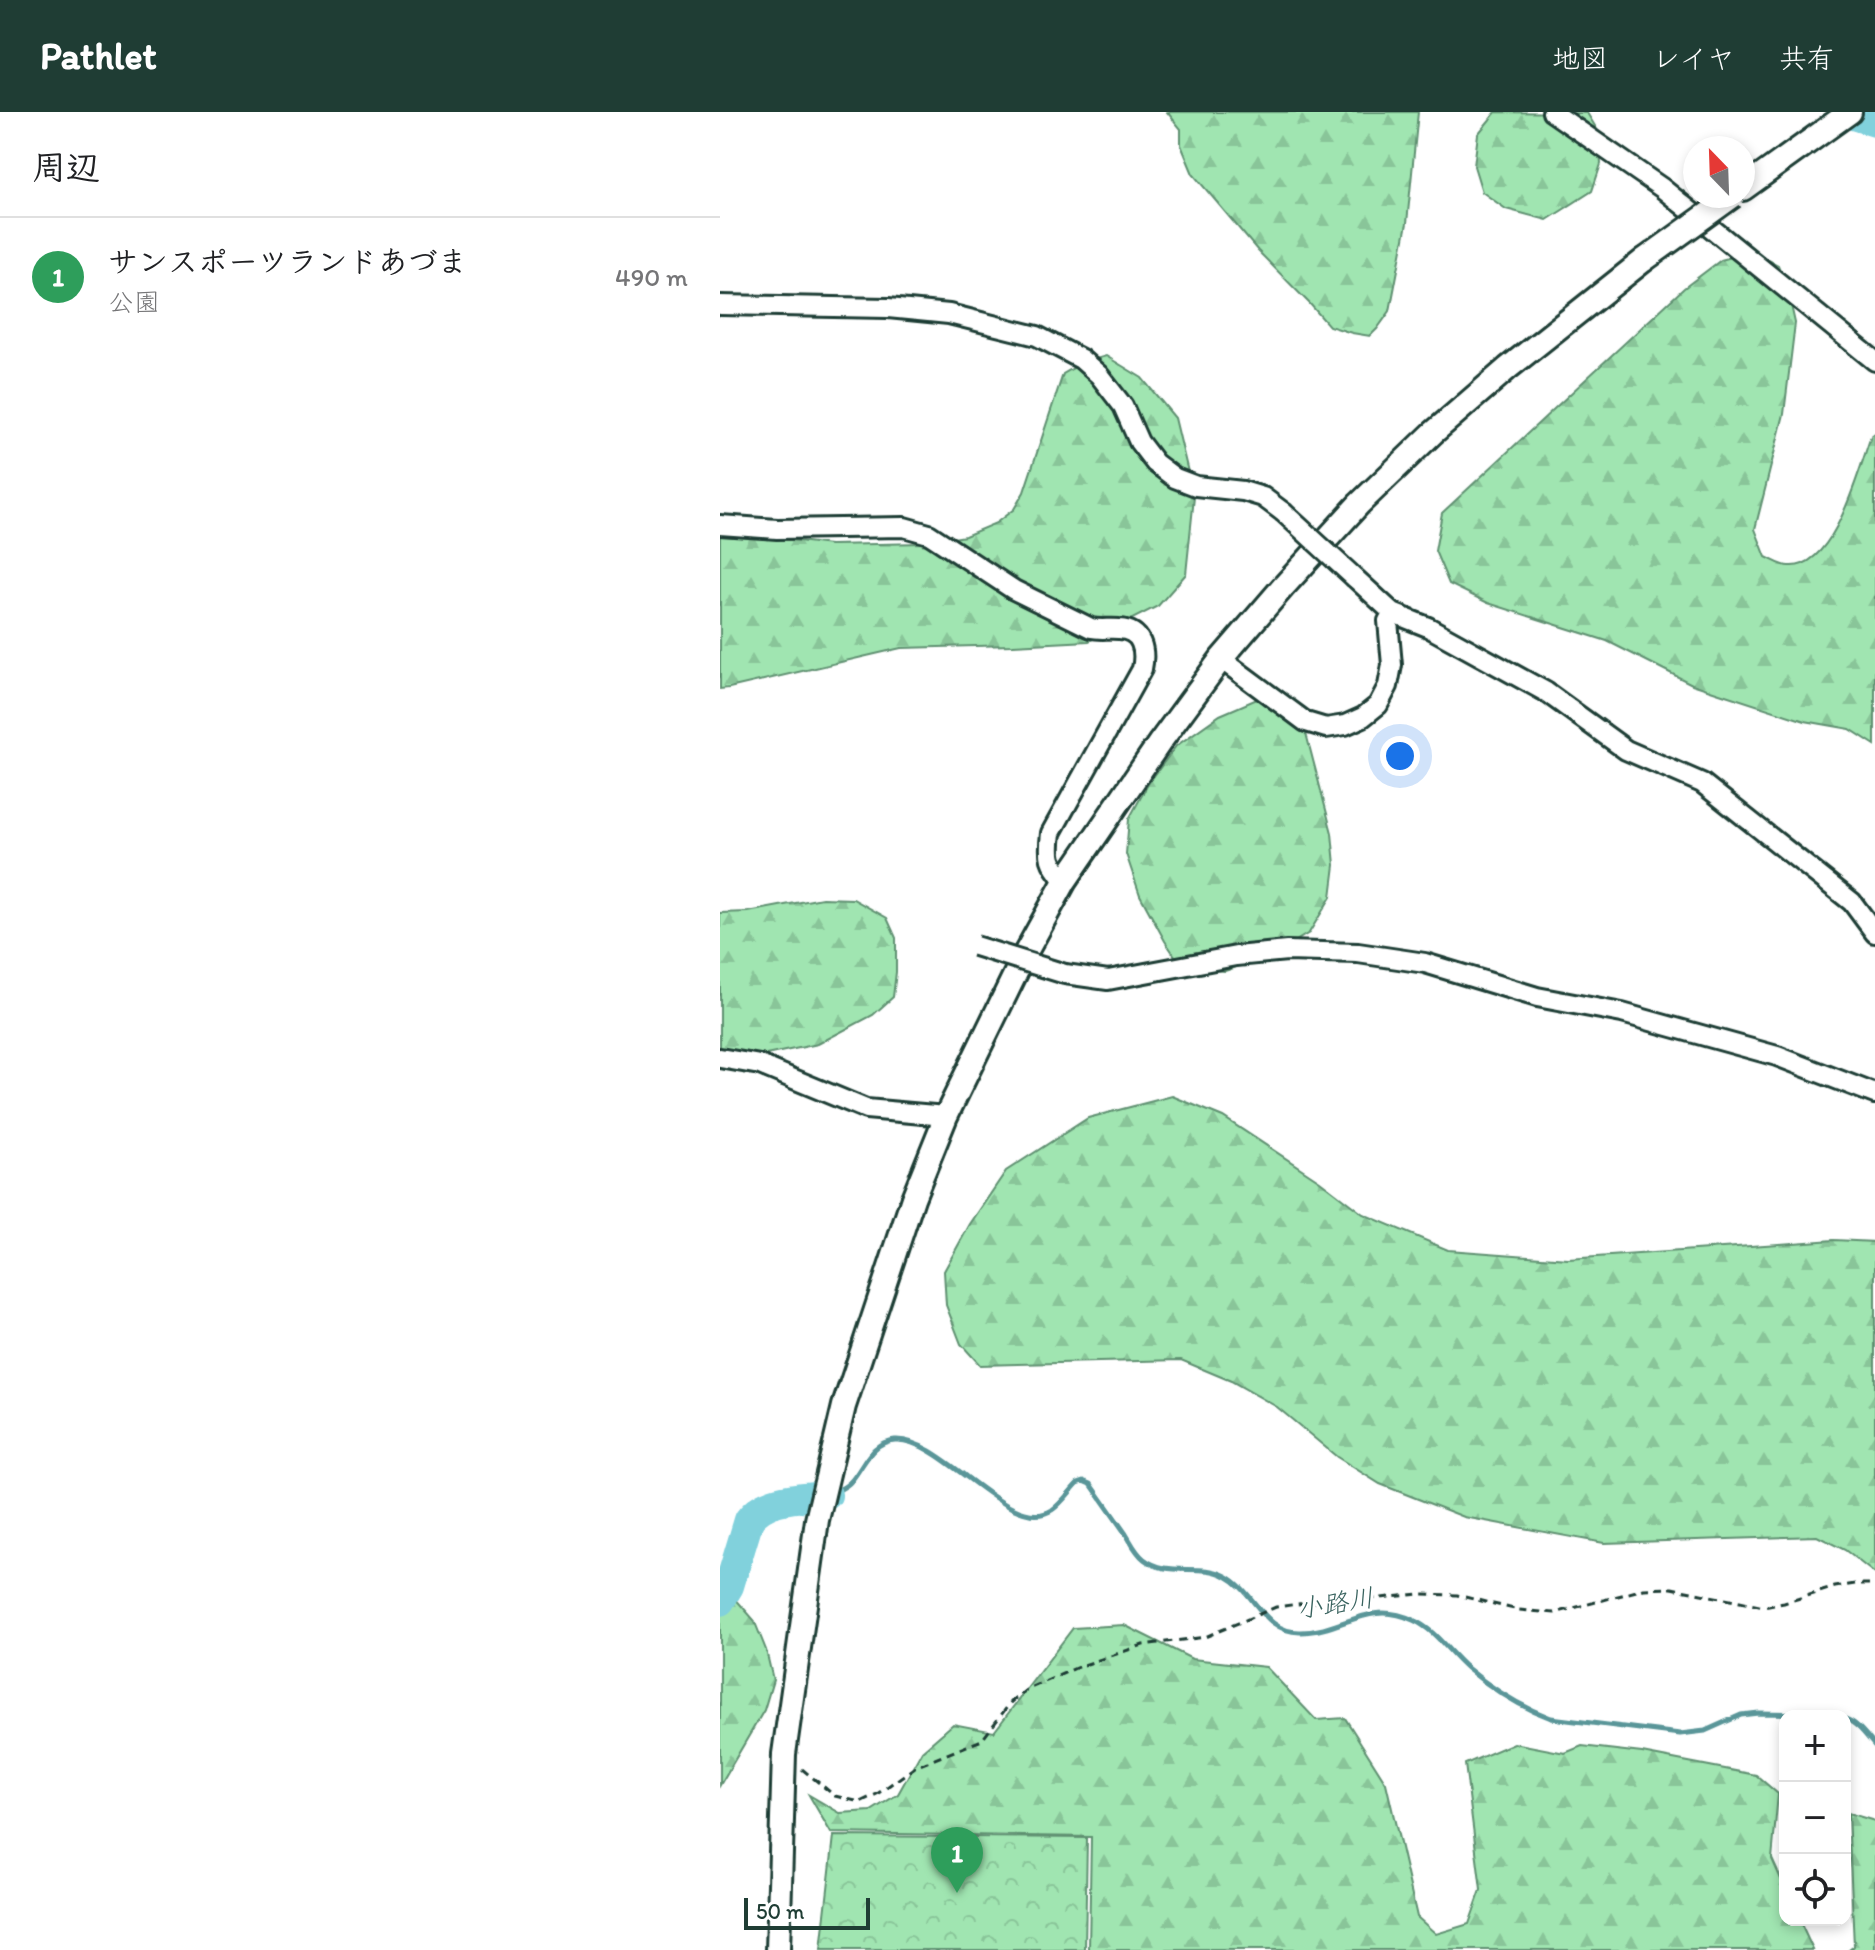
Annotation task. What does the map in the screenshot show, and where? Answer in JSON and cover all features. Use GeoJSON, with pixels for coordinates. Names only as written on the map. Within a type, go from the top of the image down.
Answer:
{"type":"FeatureCollection","features":[{"type":"Feature","properties":{"kind":"street"},"geometry":{"type":"LineString","coordinates":[[1552,112],[1662,188],[1875,361]]}},
{"type":"Feature","properties":{"kind":"street"},"geometry":{"type":"LineString","coordinates":[[1755,180],[1850,112]]}},
{"type":"Feature","properties":{"kind":"street"},"geometry":{"type":"LineString","coordinates":[[778,1950],[784,1754],[817,1520],[844,1406],[913,1198],[946,1116],[1026,952],[1065,881],[1221,659],[1359,504],[1433,433],[1508,368],[1644,260],[1716,208]]}},
{"type":"Feature","properties":{"kind":"street"},"geometry":{"type":"LineString","coordinates":[[720,305],[888,308],[949,314],[1037,336],[1081,359],[1099,375],[1123,406],[1139,442],[1155,463],[1175,478],[1196,486],[1243,491],[1263,497],[1393,613],[1428,627],[1546,692],[1626,750],[1702,783],[1852,902],[1875,933]]}},
{"type":"Feature","properties":{"kind":"street"},"geometry":{"type":"LineString","coordinates":[[720,525],[777,529],[904,527],[929,534],[1014,590],[1091,628],[1120,629],[1137,636],[1143,644],[1145,656],[1142,669],[1051,833],[1049,852],[1052,866],[1065,881]]}},
{"type":"Feature","properties":{"kind":"street"},"geometry":{"type":"LineString","coordinates":[[1221,659],[1306,722],[1326,728],[1345,725],[1363,717],[1378,705],[1388,686],[1392,665],[1388,621],[1393,613]]}},
{"type":"Feature","properties":{"kind":"street"},"geometry":{"type":"LineString","coordinates":[[975,946],[1065,974],[1108,980],[1236,956],[1287,951],[1358,953],[1425,963],[1537,997],[1636,1017],[1777,1056],[1875,1094]]}},
{"type":"Feature","properties":{"kind":"street"},"geometry":{"type":"LineString","coordinates":[[720,1058],[760,1065],[866,1109],[946,1116]]}},
{"type":"Feature","properties":{"kind":"path"},"geometry":{"type":"LineString","coordinates":[[784,1754],[835,1796],[860,1802],[915,1767],[982,1740],[1011,1702],[1026,1690],[1078,1667],[1143,1645],[1205,1637],[1276,1607],[1419,1594],[1457,1595],[1518,1610],[1555,1613],[1644,1589],[1672,1588],[1764,1607],[1835,1587],[1875,1584]]}},
{"type":"Feature","properties":{"kind":"green space"},"geometry":{"type":"Polygon","coordinates":[[[1167,112],[1418,112],[1407,223],[1390,311],[1370,336],[1329,326],[1258,251],[1193,174],[1181,145],[1181,129],[1167,112]]]}},
{"type":"Feature","properties":{"kind":"green space"},"geometry":{"type":"Polygon","coordinates":[[[1496,112],[1587,113],[1598,131],[1601,164],[1592,191],[1547,220],[1506,209],[1482,192],[1474,166],[1478,134],[1496,112]]]}},
{"type":"Feature","properties":{"kind":"green space"},"geometry":{"type":"Polygon","coordinates":[[[1742,254],[1761,256],[1778,265],[1787,287],[1795,323],[1784,414],[1755,529],[1766,557],[1789,566],[1805,563],[1819,552],[1842,515],[1871,436],[1875,433],[1875,745],[1850,729],[1805,721],[1692,684],[1607,641],[1488,603],[1449,584],[1435,551],[1442,513],[1684,288],[1721,260],[1742,254]]]}},
{"type":"Feature","properties":{"kind":"green space"},"geometry":{"type":"Polygon","coordinates":[[[1106,356],[1142,378],[1175,418],[1194,497],[1186,574],[1158,606],[1089,641],[901,648],[720,689],[720,531],[830,545],[924,543],[965,536],[996,523],[1014,509],[1024,492],[1063,374],[1082,363],[1106,356]]]}},
{"type":"Feature","properties":{"kind":"green space"},"geometry":{"type":"Polygon","coordinates":[[[1257,699],[1289,703],[1302,718],[1332,833],[1335,865],[1331,897],[1309,933],[1272,955],[1225,971],[1183,968],[1140,895],[1126,854],[1129,819],[1148,784],[1176,746],[1220,715],[1257,699]]]}},
{"type":"Feature","properties":{"kind":"green space"},"geometry":{"type":"Polygon","coordinates":[[[822,898],[853,899],[887,918],[896,938],[893,997],[873,1015],[818,1044],[766,1055],[720,1051],[720,913],[748,912],[822,898]]]}},
{"type":"Feature","properties":{"kind":"green space"},"geometry":{"type":"Polygon","coordinates":[[[1172,1096],[1223,1117],[1320,1181],[1363,1214],[1448,1250],[1568,1259],[1834,1240],[1875,1242],[1875,1574],[1845,1550],[1817,1536],[1604,1543],[1464,1517],[1380,1484],[1337,1457],[1277,1407],[1231,1381],[1181,1360],[980,1365],[961,1344],[946,1305],[944,1271],[970,1224],[1006,1171],[1088,1118],[1172,1096]]]}},
{"type":"Feature","properties":{"kind":"green space"},"geometry":{"type":"Polygon","coordinates":[[[720,1581],[754,1620],[773,1680],[764,1710],[720,1785],[720,1581]]]}},
{"type":"Feature","properties":{"kind":"green space"},"geometry":{"type":"Polygon","coordinates":[[[1124,1625],[1192,1659],[1266,1667],[1316,1720],[1345,1718],[1386,1783],[1417,1917],[1436,1934],[1469,1924],[1481,1890],[1465,1764],[1514,1743],[1565,1753],[1582,1746],[1642,1753],[1756,1775],[1778,1794],[1772,1859],[1779,1875],[1779,1926],[1802,1926],[1813,1950],[1089,1950],[1091,1837],[831,1833],[809,1795],[840,1813],[871,1811],[898,1794],[922,1751],[953,1724],[994,1732],[1073,1628],[1124,1625]]]}},
{"type":"Feature","properties":{"kind":"green space"},"geometry":{"type":"Polygon","coordinates":[[[1851,1814],[1875,1821],[1875,1950],[1849,1950],[1854,1946],[1851,1814]]]}},
{"type":"Feature","properties":{"kind":"green space"},"geometry":{"type":"Polygon","coordinates":[[[834,1836],[1087,1838],[1085,1950],[821,1950],[834,1836]]]}},
{"type":"Feature","properties":{"kind":"waterway"},"geometry":{"type":"LineString","coordinates":[[1843,112],[1875,122]]}},
{"type":"Feature","properties":{"kind":"waterway","name":"小路川"},"geometry":{"type":"LineString","coordinates":[[832,1493],[850,1482],[874,1449],[895,1440],[914,1443],[934,1453],[997,1499],[1016,1510],[1035,1515],[1052,1510],[1078,1483],[1084,1481],[1091,1484],[1139,1554],[1153,1565],[1206,1570],[1226,1576],[1245,1591],[1268,1619],[1288,1630],[1316,1631],[1383,1613],[1413,1620],[1429,1630],[1486,1683],[1518,1703],[1551,1718],[1680,1734],[1705,1731],[1741,1715],[1779,1713]]}},
{"type":"Feature","properties":{"kind":"waterway"},"geometry":{"type":"LineString","coordinates":[[720,1601],[729,1586],[749,1520],[756,1512],[774,1502],[827,1495]]}},
{"type":"Feature","properties":{"kind":"waterway","name":"小路川"},"geometry":{"type":"LineString","coordinates":[[1851,1722],[1875,1746]]}},
{"type":"Feature","properties":{"kind":"place","name":"サンスポーツランドあづま"},"geometry":{"type":"Point","coordinates":[957,1893]}}]}
